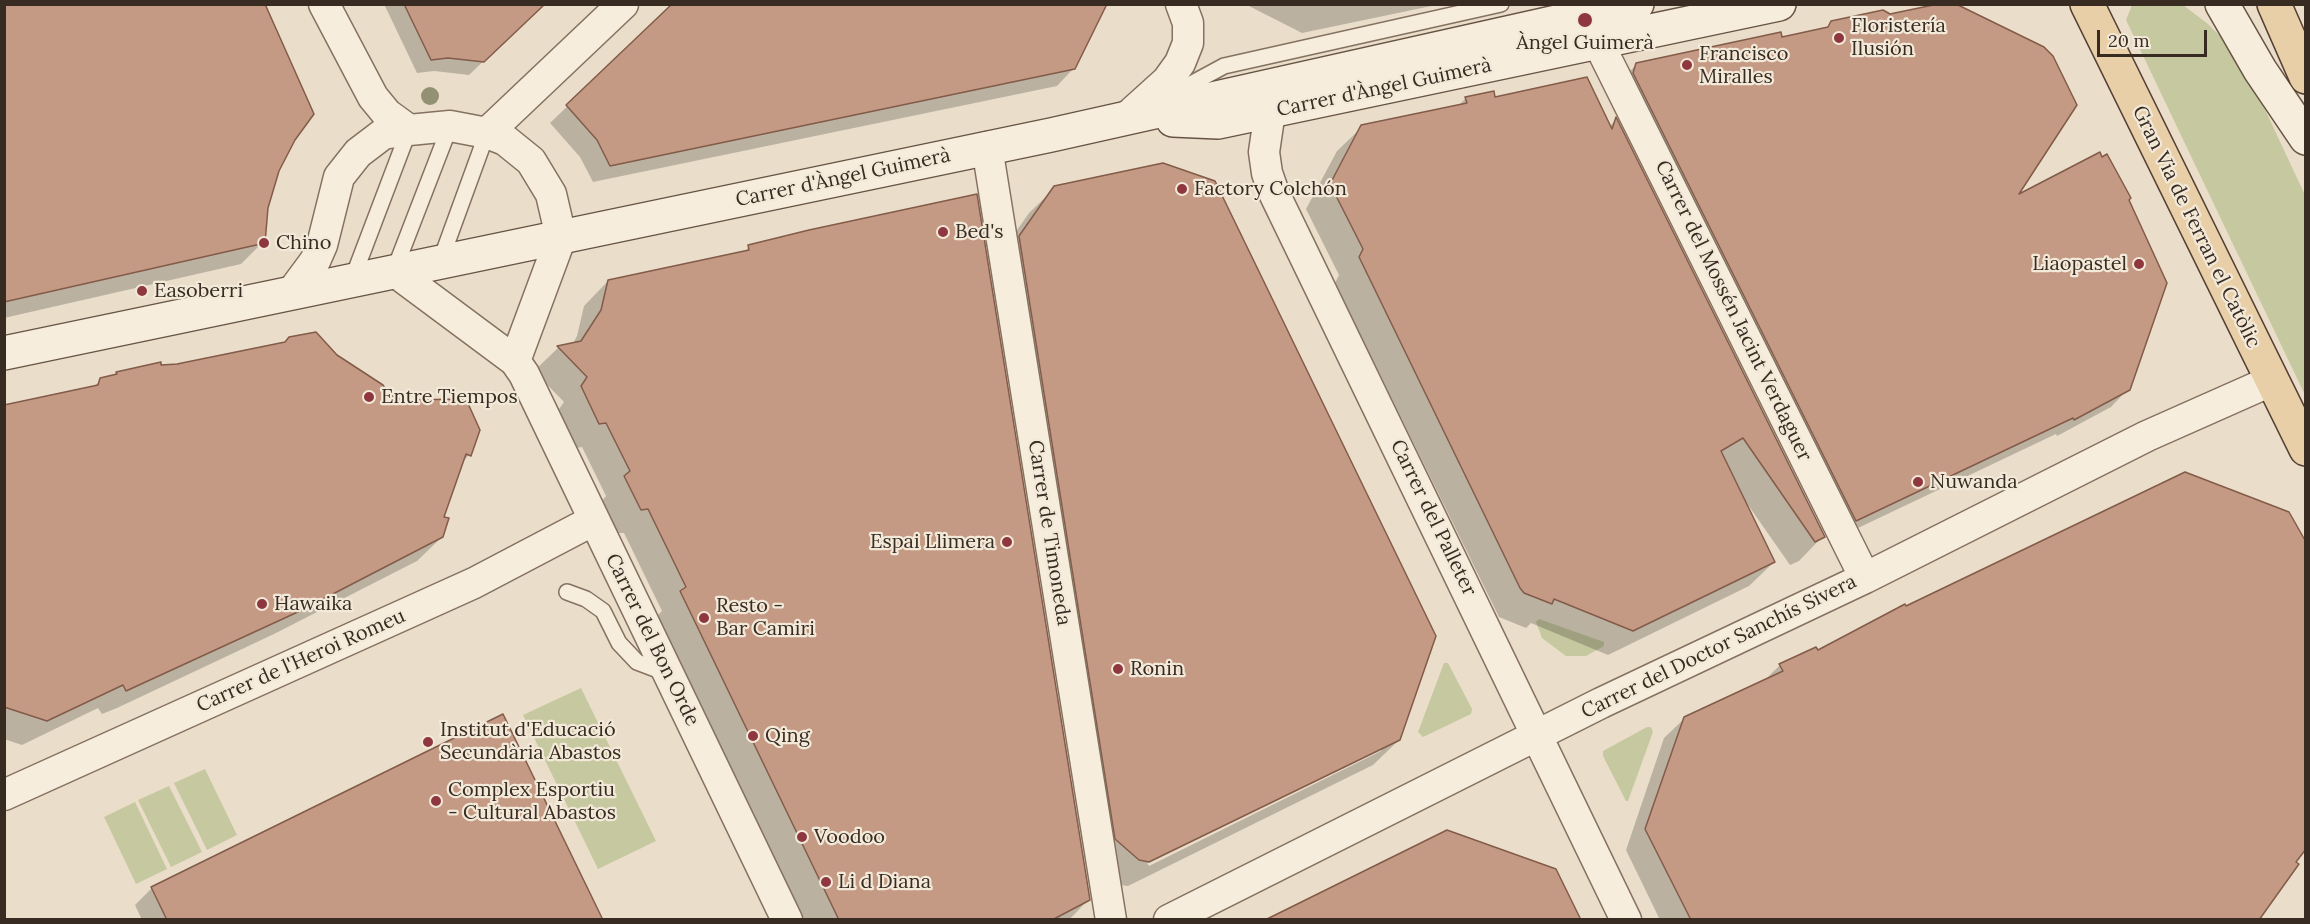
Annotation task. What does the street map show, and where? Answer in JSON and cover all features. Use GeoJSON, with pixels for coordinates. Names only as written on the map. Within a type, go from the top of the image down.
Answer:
{"type":"FeatureCollection","features":[{"type":"Feature","properties":{"kind":"main road","name":"Carrer d'Àngel Guimerà"},"geometry":{"type":"LineString","coordinates":[[4,353],[1126,118],[1637,4]]}},
{"type":"Feature","properties":{"kind":"main road","name":"Carrer d'Àngel Guimerà"},"geometry":{"type":"LineString","coordinates":[[1126,118],[1218,122],[1599,44],[1779,4]]}},
{"type":"Feature","properties":{"kind":"main road","name":"Gran Via de Ferran el Catòlic"},"geometry":{"type":"LineString","coordinates":[[2087,4],[2306,449]]}},
{"type":"Feature","properties":{"kind":"main road"},"geometry":{"type":"LineString","coordinates":[[2222,4],[2260,70],[2306,138]]}},
{"type":"Feature","properties":{"kind":"main road"},"geometry":{"type":"LineString","coordinates":[[2274,4],[2306,77]]}},
{"type":"Feature","properties":{"kind":"street"},"geometry":{"type":"LineString","coordinates":[[324,4],[373,97],[387,114],[409,130]]}},
{"type":"Feature","properties":{"kind":"street"},"geometry":{"type":"LineString","coordinates":[[487,133],[623,4]]}},
{"type":"Feature","properties":{"kind":"street"},"geometry":{"type":"LineString","coordinates":[[1126,118],[1167,81],[1180,63],[1188,44],[1188,23],[1180,4]]}},
{"type":"Feature","properties":{"kind":"street","name":"Carrer del Mossén Jacint Verdaguer"},"geometry":{"type":"LineString","coordinates":[[1599,44],[1865,578]]}},
{"type":"Feature","properties":{"kind":"street","name":"Carrer del Palleter"},"geometry":{"type":"LineString","coordinates":[[1270,111],[1264,152],[1267,173],[1274,193],[1626,920]]}},
{"type":"Feature","properties":{"kind":"street"},"geometry":{"type":"LineString","coordinates":[[292,292],[315,261],[339,177],[358,153],[383,134],[450,126],[487,133],[505,140],[531,161],[551,194],[561,237],[515,361],[394,271]]}},
{"type":"Feature","properties":{"kind":"street","name":"Carrer de Timoneda"},"geometry":{"type":"LineString","coordinates":[[987,147],[1111,920]]}},
{"type":"Feature","properties":{"kind":"street","name":"Carrer del Bon Orde"},"geometry":{"type":"LineString","coordinates":[[515,361],[787,920]]}},
{"type":"Feature","properties":{"kind":"street","name":"Carrer del Doctor Sanchís Sivera"},"geometry":{"type":"LineString","coordinates":[[1169,920],[1538,735],[1865,578],[2147,436],[2271,381]]}},
{"type":"Feature","properties":{"kind":"street","name":"Carrer de l'Heroi Romeu"},"geometry":{"type":"LineString","coordinates":[[4,795],[474,583],[594,520]]}},
{"type":"Feature","properties":{"kind":"lane","name":"Carrer d'Àngel Guimerà"},"geometry":{"type":"LineString","coordinates":[[1126,118],[1224,66],[1501,4]]}},
{"type":"Feature","properties":{"kind":"lane"},"geometry":{"type":"LineString","coordinates":[[394,271],[450,126]]}},
{"type":"Feature","properties":{"kind":"lane"},"geometry":{"type":"LineString","coordinates":[[352,280],[409,130]]}},
{"type":"Feature","properties":{"kind":"lane"},"geometry":{"type":"LineString","coordinates":[[440,262],[487,133]]}},
{"type":"Feature","properties":{"kind":"lane"},"geometry":{"type":"LineString","coordinates":[[567,592],[586,599],[603,610],[619,643],[637,662],[669,674]]}},
{"type":"Feature","properties":{"kind":"green space"},"geometry":{"type":"Polygon","coordinates":[[[2132,5],[2183,5],[2208,24],[2230,46],[2247,71],[2305,195],[2305,395],[2126,20],[2132,5]]]}},
{"type":"Feature","properties":{"kind":"green space"},"geometry":{"type":"Polygon","coordinates":[[[1539,619],[1604,642],[1604,646],[1586,656],[1566,656],[1542,638],[1536,622],[1539,619]]]}},
{"type":"Feature","properties":{"kind":"green space"},"geometry":{"type":"Polygon","coordinates":[[[1444,663],[1448,663],[1472,709],[1471,714],[1423,737],[1418,732],[1444,663]]]}},
{"type":"Feature","properties":{"kind":"green space"},"geometry":{"type":"Polygon","coordinates":[[[581,688],[656,841],[598,869],[523,715],[581,688]]]}},
{"type":"Feature","properties":{"kind":"green space"},"geometry":{"type":"Polygon","coordinates":[[[1651,727],[1653,732],[1628,801],[1626,801],[1603,756],[1603,751],[1651,727]]]}},
{"type":"Feature","properties":{"kind":"green space"},"geometry":{"type":"Polygon","coordinates":[[[205,769],[237,835],[207,850],[174,783],[205,769]]]}},
{"type":"Feature","properties":{"kind":"green space"},"geometry":{"type":"Polygon","coordinates":[[[169,786],[202,852],[171,867],[138,800],[169,786]]]}},
{"type":"Feature","properties":{"kind":"green space"},"geometry":{"type":"Polygon","coordinates":[[[135,802],[167,869],[136,884],[104,817],[135,802]]]}},
{"type":"Feature","properties":{"kind":"building"},"geometry":{"type":"Polygon","coordinates":[[[4,4],[265,4],[314,114],[295,140],[279,171],[268,208],[265,243],[4,302],[4,4]]]}},
{"type":"Feature","properties":{"kind":"building"},"geometry":{"type":"Polygon","coordinates":[[[404,4],[545,4],[484,62],[448,58],[431,60],[404,4]]]}},
{"type":"Feature","properties":{"kind":"building"},"geometry":{"type":"Polygon","coordinates":[[[672,4],[1107,4],[1075,69],[610,166],[597,140],[566,105],[672,4]]]}},
{"type":"Feature","properties":{"kind":"building"},"geometry":{"type":"Polygon","coordinates":[[[1938,4],[1956,4],[2044,47],[2053,56],[2077,105],[2019,194],[2100,152],[2102,157],[2107,154],[2131,198],[2129,200],[2167,283],[2130,390],[2074,420],[2073,418],[1856,521],[1633,73],[1636,63],[1781,32],[1782,37],[1828,27],[1831,21],[1883,10],[1890,14],[1938,4]]]}},
{"type":"Feature","properties":{"kind":"building"},"geometry":{"type":"Polygon","coordinates":[[[1587,77],[1612,129],[1616,117],[1825,537],[1815,542],[1743,438],[1721,451],[1775,562],[1633,631],[1554,599],[1552,604],[1524,593],[1520,588],[1359,257],[1363,249],[1330,184],[1361,125],[1467,103],[1465,97],[1494,91],[1495,97],[1587,77]]]}},
{"type":"Feature","properties":{"kind":"building"},"geometry":{"type":"Polygon","coordinates":[[[1163,163],[1215,181],[1436,636],[1400,740],[1149,862],[1139,860],[1115,839],[1019,236],[1054,186],[1163,163]]]}},
{"type":"Feature","properties":{"kind":"building"},"geometry":{"type":"Polygon","coordinates":[[[977,194],[1090,900],[1052,920],[839,920],[680,591],[686,587],[648,509],[641,510],[624,476],[630,471],[606,423],[599,424],[581,386],[587,377],[557,346],[581,341],[601,310],[608,280],[749,250],[748,245],[809,230],[977,194]]]}},
{"type":"Feature","properties":{"kind":"building"},"geometry":{"type":"Polygon","coordinates":[[[316,332],[337,355],[383,385],[389,394],[403,400],[466,399],[480,430],[471,456],[466,454],[444,517],[449,518],[443,537],[300,611],[126,691],[123,685],[47,721],[4,707],[4,405],[98,385],[100,378],[117,374],[116,372],[161,362],[161,365],[177,364],[285,342],[289,337],[316,332]]]}},
{"type":"Feature","properties":{"kind":"building"},"geometry":{"type":"Polygon","coordinates":[[[2185,472],[2289,512],[2306,542],[2306,849],[2296,862],[2299,864],[2259,920],[1691,920],[1645,829],[1684,717],[1783,671],[1779,664],[1816,647],[1818,650],[1905,604],[1906,606],[2185,472]]]}},
{"type":"Feature","properties":{"kind":"building","name":"Complex Esportiu - Cultural Abastos"},"geometry":{"type":"Polygon","coordinates":[[[503,714],[603,920],[167,920],[151,887],[503,714]]]}},
{"type":"Feature","properties":{"kind":"building"},"geometry":{"type":"Polygon","coordinates":[[[1447,830],[1556,869],[1581,920],[1265,920],[1447,830]]]}},
{"type":"Feature","properties":{"kind":"place","name":"Àngel Guimerà"},"geometry":{"type":"Point","coordinates":[1585,20]}},
{"type":"Feature","properties":{"kind":"place","name":"Floristería Ilusión"},"geometry":{"type":"Point","coordinates":[1839,38]}},
{"type":"Feature","properties":{"kind":"place","name":"Francisco Miralles"},"geometry":{"type":"Point","coordinates":[1687,65]}},
{"type":"Feature","properties":{"kind":"place","name":"Factory Colchón"},"geometry":{"type":"Point","coordinates":[1182,189]}},
{"type":"Feature","properties":{"kind":"place","name":"Bed's"},"geometry":{"type":"Point","coordinates":[943,232]}},
{"type":"Feature","properties":{"kind":"place","name":"Chino"},"geometry":{"type":"Point","coordinates":[264,243]}},
{"type":"Feature","properties":{"kind":"place","name":"Liaopastel"},"geometry":{"type":"Point","coordinates":[2139,264]}},
{"type":"Feature","properties":{"kind":"place","name":"Easoberri"},"geometry":{"type":"Point","coordinates":[142,291]}},
{"type":"Feature","properties":{"kind":"place","name":"Entre Tiempos"},"geometry":{"type":"Point","coordinates":[369,397]}},
{"type":"Feature","properties":{"kind":"place","name":"Nuwanda"},"geometry":{"type":"Point","coordinates":[1918,482]}},
{"type":"Feature","properties":{"kind":"place","name":"Espai Llimera"},"geometry":{"type":"Point","coordinates":[1007,542]}},
{"type":"Feature","properties":{"kind":"place","name":"Hawaika"},"geometry":{"type":"Point","coordinates":[262,604]}},
{"type":"Feature","properties":{"kind":"place","name":"Resto - Bar Camiri"},"geometry":{"type":"Point","coordinates":[704,618]}},
{"type":"Feature","properties":{"kind":"place","name":"Ronin"},"geometry":{"type":"Point","coordinates":[1118,669]}},
{"type":"Feature","properties":{"kind":"place","name":"Qing"},"geometry":{"type":"Point","coordinates":[753,736]}},
{"type":"Feature","properties":{"kind":"place","name":"Institut d'Educació Secundària Abastos"},"geometry":{"type":"Point","coordinates":[428,742]}},
{"type":"Feature","properties":{"kind":"place","name":"Complex Esportiu - Cultural Abastos"},"geometry":{"type":"Point","coordinates":[436,801]}},
{"type":"Feature","properties":{"kind":"place","name":"Voodoo"},"geometry":{"type":"Point","coordinates":[802,837]}},
{"type":"Feature","properties":{"kind":"place","name":"Li d Diana"},"geometry":{"type":"Point","coordinates":[826,882]}}]}
